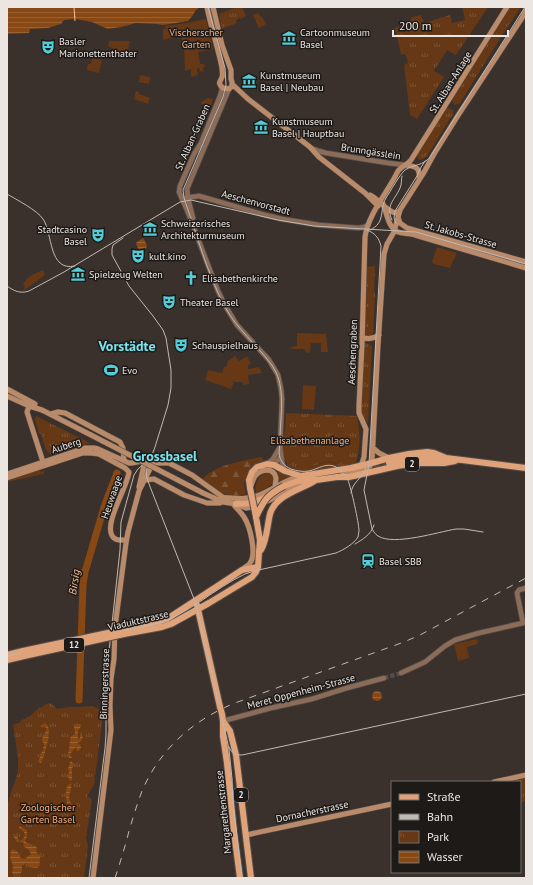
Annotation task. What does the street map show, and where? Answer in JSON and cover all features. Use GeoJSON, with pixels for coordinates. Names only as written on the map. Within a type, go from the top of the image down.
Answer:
{"type":"FeatureCollection","features":[{"type":"Feature","properties":{"kind":"main road"},"geometry":{"type":"LineString","coordinates":[[207,7],[231,70],[231,84]]}},
{"type":"Feature","properties":{"kind":"main road"},"geometry":{"type":"LineString","coordinates":[[213,7],[215,30],[222,69],[220,83],[221,87],[224,89],[231,84]]}},
{"type":"Feature","properties":{"kind":"main road","name":"St. Alban-Anlage"},"geometry":{"type":"LineString","coordinates":[[380,204],[400,169],[410,161],[415,154],[508,7]]}},
{"type":"Feature","properties":{"kind":"main road"},"geometry":{"type":"LineString","coordinates":[[337,477],[366,469],[372,463],[385,249],[395,230],[400,210],[526,10]]}},
{"type":"Feature","properties":{"kind":"main road"},"geometry":{"type":"LineString","coordinates":[[222,77],[226,76],[231,84],[248,99],[310,147],[315,154],[365,193],[373,196],[380,204],[393,213],[400,210]]}},
{"type":"Feature","properties":{"kind":"main road"},"geometry":{"type":"LineString","coordinates":[[406,165],[414,166],[418,169],[420,174],[418,181]]}},
{"type":"Feature","properties":{"kind":"main road"},"geometry":{"type":"LineString","coordinates":[[380,204],[395,230]]}},
{"type":"Feature","properties":{"kind":"main road","name":"Aeschengraben"},"geometry":{"type":"LineString","coordinates":[[361,466],[364,457],[366,435],[366,428],[360,413],[359,405],[365,237],[368,225],[380,204]]}},
{"type":"Feature","properties":{"kind":"main road","name":"St. Jakobs-Strasse"},"geometry":{"type":"LineString","coordinates":[[398,217],[400,223],[407,228],[526,262]]}},
{"type":"Feature","properties":{"kind":"main road","name":"St. Jakobs-Strasse"},"geometry":{"type":"LineString","coordinates":[[395,230],[400,233],[414,235],[526,268]]}},
{"type":"Feature","properties":{"kind":"main road"},"geometry":{"type":"LineString","coordinates":[[362,337],[372,339],[379,335]]}},
{"type":"Feature","properties":{"kind":"main road"},"geometry":{"type":"LineString","coordinates":[[7,389],[40,410],[51,414],[205,494],[246,508],[270,500],[296,486],[316,480]]}},
{"type":"Feature","properties":{"kind":"main road"},"geometry":{"type":"LineString","coordinates":[[7,396],[31,404]]}},
{"type":"Feature","properties":{"kind":"main road"},"geometry":{"type":"LineString","coordinates":[[31,404],[27,412],[44,464]]}},
{"type":"Feature","properties":{"kind":"main road"},"geometry":{"type":"LineString","coordinates":[[30,420],[32,415],[40,410]]}},
{"type":"Feature","properties":{"kind":"main road"},"geometry":{"type":"LineString","coordinates":[[51,414],[58,412],[65,413],[116,439],[122,445],[124,461]]}},
{"type":"Feature","properties":{"kind":"main road"},"geometry":{"type":"LineString","coordinates":[[373,447],[389,460]]}},
{"type":"Feature","properties":{"kind":"main road","name":"Auberg"},"geometry":{"type":"LineString","coordinates":[[7,478],[89,448],[98,449],[131,464],[145,461],[173,465],[192,475],[224,500]]}},
{"type":"Feature","properties":{"kind":"main road","name":"Auberg"},"geometry":{"type":"LineString","coordinates":[[7,474],[83,453],[98,454],[125,468],[129,472]]}},
{"type":"Feature","properties":{"kind":"main road"},"geometry":{"type":"LineString","coordinates":[[145,476],[154,479],[184,495],[207,503],[250,498],[263,494],[301,476],[389,460],[446,458],[460,460]]}},
{"type":"Feature","properties":{"kind":"main road","name":"2"},"geometry":{"type":"LineString","coordinates":[[258,567],[258,559],[270,514],[277,502],[292,492],[309,485],[316,480],[349,477],[415,463],[444,463],[460,460],[526,468]]}},
{"type":"Feature","properties":{"kind":"main road"},"geometry":{"type":"LineString","coordinates":[[145,461],[145,476]]}},
{"type":"Feature","properties":{"kind":"main road"},"geometry":{"type":"LineString","coordinates":[[145,476],[153,463]]}},
{"type":"Feature","properties":{"kind":"main road"},"geometry":{"type":"LineString","coordinates":[[267,464],[274,465],[285,471],[301,476]]}},
{"type":"Feature","properties":{"kind":"main road","name":"2"},"geometry":{"type":"LineString","coordinates":[[263,539],[256,518],[249,480],[252,472],[257,467],[267,464]]}},
{"type":"Feature","properties":{"kind":"main road"},"geometry":{"type":"LineString","coordinates":[[250,488],[255,476],[263,470],[270,471],[275,475],[275,488]]}},
{"type":"Feature","properties":{"kind":"main road","name":"Heuwaage"},"geometry":{"type":"LineString","coordinates":[[126,540],[117,540],[113,537],[110,531],[117,504],[129,472]]}},
{"type":"Feature","properties":{"kind":"main road","name":"Binningerstrasse"},"geometry":{"type":"LineString","coordinates":[[93,878],[111,730],[111,679],[114,659],[115,627],[126,540],[139,491],[145,476]]}},
{"type":"Feature","properties":{"kind":"main road"},"geometry":{"type":"LineString","coordinates":[[234,504],[248,504],[260,500],[298,481],[316,480]]}},
{"type":"Feature","properties":{"kind":"main road"},"geometry":{"type":"LineString","coordinates":[[256,518],[263,502],[268,496],[283,488]]}},
{"type":"Feature","properties":{"kind":"main road"},"geometry":{"type":"LineString","coordinates":[[234,504],[245,518],[253,542],[251,562],[242,570]]}},
{"type":"Feature","properties":{"kind":"main road"},"geometry":{"type":"LineString","coordinates":[[250,568],[258,559]]}},
{"type":"Feature","properties":{"kind":"main road","name":"Viaduktstrasse"},"geometry":{"type":"LineString","coordinates":[[7,660],[23,654],[123,632],[162,620],[171,616],[242,570],[258,567]]}},
{"type":"Feature","properties":{"kind":"main road","name":"Viaduktstrasse"},"geometry":{"type":"LineString","coordinates":[[123,632],[162,627],[171,624],[248,579],[254,574],[258,567]]}},
{"type":"Feature","properties":{"kind":"main road","name":"2"},"geometry":{"type":"LineString","coordinates":[[196,600],[198,609]]}},
{"type":"Feature","properties":{"kind":"main road","name":"Margarethenstrasse"},"geometry":{"type":"LineString","coordinates":[[198,609],[222,714],[240,878]]}},
{"type":"Feature","properties":{"kind":"main road","name":"Viaduktstrasse"},"geometry":{"type":"LineString","coordinates":[[7,655],[23,654]]}},
{"type":"Feature","properties":{"kind":"main road","name":"Margarethenstrasse"},"geometry":{"type":"LineString","coordinates":[[223,721],[230,731],[236,755],[251,878]]}},
{"type":"Feature","properties":{"kind":"main road"},"geometry":{"type":"LineString","coordinates":[[225,744],[228,746],[233,743]]}},
{"type":"Feature","properties":{"kind":"main road"},"geometry":{"type":"LineString","coordinates":[[227,757],[236,755]]}},
{"type":"Feature","properties":{"kind":"main road"},"geometry":{"type":"LineString","coordinates":[[499,781],[526,775]]}},
{"type":"Feature","properties":{"kind":"main road","name":"Dornacherstrasse"},"geometry":{"type":"LineString","coordinates":[[235,837],[391,804]]}},
{"type":"Feature","properties":{"kind":"street","name":"St. Alban-Graben"},"geometry":{"type":"LineString","coordinates":[[211,272],[187,198],[187,189],[231,84]]}},
{"type":"Feature","properties":{"kind":"street","name":"St. Alban-Graben"},"geometry":{"type":"LineString","coordinates":[[182,200],[179,194],[180,186],[194,154],[201,143],[222,92],[221,87]]}},
{"type":"Feature","properties":{"kind":"street","name":"Brunngässlein"},"geometry":{"type":"LineString","coordinates":[[310,147],[319,152],[406,165]]}},
{"type":"Feature","properties":{"kind":"street","name":"Brunngässlein"},"geometry":{"type":"LineString","coordinates":[[331,165],[330,159],[334,154]]}},
{"type":"Feature","properties":{"kind":"street","name":"Aeschenvorstadt"},"geometry":{"type":"LineString","coordinates":[[187,198],[199,196],[265,215],[300,222],[359,228],[368,225]]}},
{"type":"Feature","properties":{"kind":"street"},"geometry":{"type":"LineString","coordinates":[[187,198],[182,200],[218,291],[230,314],[241,329],[269,360],[278,375],[282,389],[280,447],[285,471]]}},
{"type":"Feature","properties":{"kind":"street"},"geometry":{"type":"LineString","coordinates":[[267,464],[280,447]]}},
{"type":"Feature","properties":{"kind":"street"},"geometry":{"type":"LineString","coordinates":[[263,470],[274,465],[281,456]]}},
{"type":"Feature","properties":{"kind":"street"},"geometry":{"type":"LineString","coordinates":[[401,673],[425,662],[445,646],[456,640],[523,623],[517,594],[518,591],[526,588]]}},
{"type":"Feature","properties":{"kind":"street","name":"Meret Oppenheim-Strasse"},"geometry":{"type":"LineString","coordinates":[[223,721],[312,699],[384,678]]}},
{"type":"Feature","properties":{"kind":"street"},"geometry":{"type":"LineString","coordinates":[[230,731],[232,724],[238,717]]}},
{"type":"Feature","properties":{"kind":"green space"},"geometry":{"type":"Polygon","coordinates":[[[237,7],[242,7],[246,16],[241,19],[240,17],[236,20],[237,23],[222,29],[219,14],[237,7]]]}},
{"type":"Feature","properties":{"kind":"green space"},"geometry":{"type":"Polygon","coordinates":[[[462,7],[488,7],[456,55],[447,50],[434,71],[444,77],[417,119],[410,115],[404,65],[408,63],[406,55],[401,54],[395,28],[410,24],[412,17],[421,15],[424,23],[450,15],[452,23],[465,20],[462,7]]]}},
{"type":"Feature","properties":{"kind":"green space"},"geometry":{"type":"Polygon","coordinates":[[[510,7],[521,7],[460,103],[455,105],[452,98],[510,7]]]}},
{"type":"Feature","properties":{"kind":"green space"},"geometry":{"type":"Polygon","coordinates":[[[258,13],[266,24],[259,28],[253,15],[258,13]]]}},
{"type":"Feature","properties":{"kind":"green space","name":"Vischerscher Garten"},"geometry":{"type":"Polygon","coordinates":[[[206,19],[213,49],[198,52],[200,64],[204,64],[205,67],[203,67],[204,72],[200,72],[198,68],[198,75],[191,77],[190,69],[185,71],[182,36],[172,36],[172,38],[163,40],[163,29],[166,29],[165,26],[206,19]]]}},
{"type":"Feature","properties":{"kind":"green space"},"geometry":{"type":"Polygon","coordinates":[[[109,41],[130,41],[127,55],[108,46],[109,41]]]}},
{"type":"Feature","properties":{"kind":"green space"},"geometry":{"type":"Polygon","coordinates":[[[92,58],[102,60],[99,73],[87,70],[88,64],[91,64],[92,58]]]}},
{"type":"Feature","properties":{"kind":"green space"},"geometry":{"type":"Polygon","coordinates":[[[140,75],[150,77],[149,84],[139,82],[140,75]]]}},
{"type":"Feature","properties":{"kind":"green space"},"geometry":{"type":"Polygon","coordinates":[[[136,91],[139,92],[139,94],[150,98],[148,104],[134,99],[136,91]]]}},
{"type":"Feature","properties":{"kind":"green space"},"geometry":{"type":"Polygon","coordinates":[[[208,98],[213,99],[210,108],[201,103],[208,98]]]}},
{"type":"Feature","properties":{"kind":"green space"},"geometry":{"type":"Polygon","coordinates":[[[446,108],[453,110],[453,114],[427,156],[419,160],[417,156],[418,154],[446,108]]]}},
{"type":"Feature","properties":{"kind":"green space"},"geometry":{"type":"Polygon","coordinates":[[[437,247],[457,253],[450,268],[434,264],[432,262],[437,247]]]}},
{"type":"Feature","properties":{"kind":"green space"},"geometry":{"type":"Polygon","coordinates":[[[375,266],[373,336],[371,337],[364,335],[366,267],[375,266]]]}},
{"type":"Feature","properties":{"kind":"green space"},"geometry":{"type":"Polygon","coordinates":[[[43,270],[45,275],[23,291],[25,286],[23,285],[26,280],[43,270]]]}},
{"type":"Feature","properties":{"kind":"green space"},"geometry":{"type":"Polygon","coordinates":[[[297,333],[326,334],[328,352],[321,352],[321,343],[311,343],[310,353],[305,352],[305,349],[291,349],[292,347],[297,346],[297,333]]]}},
{"type":"Feature","properties":{"kind":"green space"},"geometry":{"type":"Polygon","coordinates":[[[366,343],[372,346],[368,423],[361,411],[364,344],[366,343]]]}},
{"type":"Feature","properties":{"kind":"green space"},"geometry":{"type":"Polygon","coordinates":[[[235,356],[239,361],[247,356],[251,364],[248,365],[248,369],[259,367],[262,373],[248,375],[249,384],[243,385],[243,382],[233,381],[232,382],[234,382],[231,389],[205,380],[208,370],[222,373],[228,361],[235,356]]]}},
{"type":"Feature","properties":{"kind":"green space"},"geometry":{"type":"Polygon","coordinates":[[[303,385],[316,386],[314,410],[302,409],[303,385]]]}},
{"type":"Feature","properties":{"kind":"green space","name":"Elisabethenanlage"},"geometry":{"type":"Polygon","coordinates":[[[286,413],[357,416],[360,439],[356,462],[349,466],[340,467],[335,463],[326,462],[302,468],[296,468],[287,463],[284,460],[283,454],[286,413]]]}},
{"type":"Feature","properties":{"kind":"green space"},"geometry":{"type":"Polygon","coordinates":[[[36,416],[90,443],[53,455],[50,454],[45,447],[41,434],[39,434],[35,419],[36,416]]]}},
{"type":"Feature","properties":{"kind":"green space"},"geometry":{"type":"Polygon","coordinates":[[[261,457],[265,461],[254,467],[246,476],[244,484],[246,494],[235,496],[224,494],[202,480],[207,475],[221,467],[261,457]]]}},
{"type":"Feature","properties":{"kind":"green space"},"geometry":{"type":"Polygon","coordinates":[[[326,462],[333,463],[340,467],[303,472],[287,468],[287,463],[292,467],[310,467],[326,462]]]}},
{"type":"Feature","properties":{"kind":"green space"},"geometry":{"type":"Polygon","coordinates":[[[274,467],[293,477],[278,483],[278,478],[270,469],[274,467]]]}},
{"type":"Feature","properties":{"kind":"green space"},"geometry":{"type":"Polygon","coordinates":[[[40,470],[41,472],[44,471],[44,474],[7,482],[7,481],[40,470]]]}},
{"type":"Feature","properties":{"kind":"green space"},"geometry":{"type":"Polygon","coordinates":[[[266,473],[271,474],[273,478],[272,484],[256,493],[257,481],[260,476],[266,473]]]}},
{"type":"Feature","properties":{"kind":"green space"},"geometry":{"type":"Polygon","coordinates":[[[477,639],[478,644],[467,647],[469,658],[458,661],[454,644],[477,639]]]}},
{"type":"Feature","properties":{"kind":"green space","name":"Zoologischer Garten Basel"},"geometry":{"type":"Polygon","coordinates":[[[51,703],[57,709],[93,706],[100,710],[102,716],[94,785],[87,796],[92,799],[86,837],[88,846],[84,878],[7,878],[7,808],[18,772],[18,758],[13,725],[30,716],[40,707],[41,708],[46,704],[51,703]]]}},
{"type":"Feature","properties":{"kind":"green space"},"geometry":{"type":"Polygon","coordinates":[[[526,778],[526,801],[521,803],[521,781],[513,781],[526,778]]]}},
{"type":"Feature","properties":{"kind":"water"},"geometry":{"type":"Polygon","coordinates":[[[7,7],[200,7],[188,21],[163,25],[136,23],[108,29],[92,22],[75,19],[64,20],[61,24],[48,28],[30,29],[29,33],[7,34],[7,7]]]}},
{"type":"Feature","properties":{"kind":"water"},"geometry":{"type":"Polygon","coordinates":[[[143,238],[147,246],[140,252],[136,244],[143,238]]]}},
{"type":"Feature","properties":{"kind":"water"},"geometry":{"type":"Polygon","coordinates":[[[375,691],[379,691],[381,692],[381,700],[375,701],[372,698],[372,694],[375,691]]]}},
{"type":"Feature","properties":{"kind":"water"},"geometry":{"type":"Polygon","coordinates":[[[45,723],[48,726],[49,737],[45,753],[40,763],[38,761],[44,749],[42,739],[47,729],[40,726],[45,723]]]}},
{"type":"Feature","properties":{"kind":"water"},"geometry":{"type":"Polygon","coordinates":[[[78,724],[81,726],[78,731],[78,739],[80,738],[81,732],[83,738],[77,743],[81,746],[81,748],[77,751],[76,747],[70,754],[72,758],[69,758],[68,754],[71,736],[75,734],[74,726],[78,724]]]}},
{"type":"Feature","properties":{"kind":"water"},"geometry":{"type":"Polygon","coordinates":[[[71,761],[74,764],[72,769],[72,780],[70,781],[68,777],[68,769],[71,761]]]}},
{"type":"Feature","properties":{"kind":"water"},"geometry":{"type":"Polygon","coordinates":[[[71,783],[69,798],[71,804],[75,804],[78,807],[74,808],[68,807],[66,799],[67,787],[71,783]]]}},
{"type":"Feature","properties":{"kind":"water"},"geometry":{"type":"Polygon","coordinates":[[[19,826],[27,830],[27,837],[25,841],[32,846],[35,845],[37,848],[36,851],[40,855],[40,865],[37,868],[29,867],[26,863],[22,865],[22,872],[19,874],[13,874],[13,866],[10,857],[11,850],[13,849],[18,852],[20,857],[25,859],[31,854],[29,850],[23,846],[23,842],[17,842],[13,836],[15,835],[19,841],[24,838],[24,832],[19,828],[19,826]]]}},
{"type":"Feature","properties":{"kind":"waterway","name":"Birsig"},"geometry":{"type":"LineString","coordinates":[[79,700],[83,585],[85,572],[105,504],[117,473]]}},
{"type":"Feature","properties":{"kind":"ferry route"},"geometry":{"type":"LineString","coordinates":[[74,7],[75,21],[74,7]]}},
{"type":"Feature","properties":{"kind":"tunnel"},"geometry":{"type":"LineString","coordinates":[[365,468],[389,463]]}},
{"type":"Feature","properties":{"kind":"tunnel"},"geometry":{"type":"LineString","coordinates":[[318,477],[346,472]]}},
{"type":"Feature","properties":{"kind":"tunnel"},"geometry":{"type":"LineString","coordinates":[[384,678],[401,673]]}},
{"type":"Feature","properties":{"kind":"tram line"},"geometry":{"type":"LineString","coordinates":[[7,656],[159,623],[192,607],[223,586],[245,574],[336,553],[351,544],[358,537],[358,521],[348,480],[339,469],[329,465],[309,471],[300,471],[289,468],[281,461],[279,453],[281,390],[278,377],[271,364],[235,322],[225,307],[208,267],[184,198],[183,190],[223,97],[226,85],[225,68],[208,7]]}},
{"type":"Feature","properties":{"kind":"tram line"},"geometry":{"type":"LineString","coordinates":[[370,230],[378,224],[386,198],[403,172],[408,168],[424,162],[430,157],[525,7]]}},
{"type":"Feature","properties":{"kind":"tram line"},"geometry":{"type":"LineString","coordinates":[[396,223],[394,218],[395,211],[425,161]]}},
{"type":"Feature","properties":{"kind":"tram line"},"geometry":{"type":"LineString","coordinates":[[392,220],[390,215],[390,206],[401,186],[402,176]]}},
{"type":"Feature","properties":{"kind":"tram line"},"geometry":{"type":"LineString","coordinates":[[7,194],[26,205],[43,219],[53,250],[60,263],[66,266],[75,266]]}},
{"type":"Feature","properties":{"kind":"tram line"},"geometry":{"type":"LineString","coordinates":[[7,286],[17,292],[29,291],[64,272],[180,202],[191,200],[278,220],[314,226],[416,232],[526,264]]}},
{"type":"Feature","properties":{"kind":"tram line"},"geometry":{"type":"LineString","coordinates":[[367,230],[376,236],[381,246],[369,464],[364,490],[372,529],[378,536],[385,539],[394,540],[456,529],[483,532]]}},
{"type":"Feature","properties":{"kind":"tram line"},"geometry":{"type":"LineString","coordinates":[[123,238],[113,245],[112,255],[129,286],[163,330],[166,338],[171,370],[171,388],[168,405],[146,471],[149,484],[196,604],[229,749],[233,804],[242,878]]}},
{"type":"Feature","properties":{"kind":"tram line"},"geometry":{"type":"LineString","coordinates":[[89,878],[105,748],[106,679],[120,550],[121,522],[134,475],[149,459]]}},
{"type":"Feature","properties":{"kind":"tram line"},"geometry":{"type":"LineString","coordinates":[[351,493],[353,486],[363,475],[366,468]]}},
{"type":"Feature","properties":{"kind":"tram line"},"geometry":{"type":"LineString","coordinates":[[355,544],[369,534],[374,525]]}},
{"type":"Feature","properties":{"kind":"tram line"},"geometry":{"type":"LineString","coordinates":[[229,747],[234,753],[242,755],[526,694]]}},
{"type":"Feature","properties":{"kind":"railway"},"geometry":{"type":"LineString","coordinates":[[115,878],[138,801],[149,776],[168,749],[192,727],[205,718],[235,703],[420,635],[526,578]]}},
{"type":"Feature","properties":{"kind":"place","name":"Cartoonmuseum Basel"},"geometry":{"type":"Point","coordinates":[289,38]}},
{"type":"Feature","properties":{"kind":"place","name":"Basler Marionettenthater"},"geometry":{"type":"Point","coordinates":[48,47]}},
{"type":"Feature","properties":{"kind":"place","name":"Kunstmuseum Basel | Neubau"},"geometry":{"type":"Point","coordinates":[249,81]}},
{"type":"Feature","properties":{"kind":"place","name":"Kunstmuseum Basel | Hauptbau"},"geometry":{"type":"Point","coordinates":[261,127]}},
{"type":"Feature","properties":{"kind":"place","name":"Schweizerisches Architekturmuseum"},"geometry":{"type":"Point","coordinates":[150,229]}},
{"type":"Feature","properties":{"kind":"place","name":"Stadtcasino Basel"},"geometry":{"type":"Point","coordinates":[98,235]}},
{"type":"Feature","properties":{"kind":"place","name":"kult.kino"},"geometry":{"type":"Point","coordinates":[138,256]}},
{"type":"Feature","properties":{"kind":"place","name":"Spielzeug Welten"},"geometry":{"type":"Point","coordinates":[78,274]}},
{"type":"Feature","properties":{"kind":"place","name":"Elisabethenkirche"},"geometry":{"type":"Point","coordinates":[191,278]}},
{"type":"Feature","properties":{"kind":"place","name":"Theater Basel"},"geometry":{"type":"Point","coordinates":[169,302]}},
{"type":"Feature","properties":{"kind":"place","name":"Schauspielhaus"},"geometry":{"type":"Point","coordinates":[181,345]}},
{"type":"Feature","properties":{"kind":"place","name":"Evo"},"geometry":{"type":"Point","coordinates":[111,370]}},
{"type":"Feature","properties":{"kind":"place","name":"Basel SBB"},"geometry":{"type":"Point","coordinates":[368,561]}},
{"type":"Feature","properties":{"kind":"district","name":"Vorstädte"},"geometry":{"type":"Point","coordinates":[127,346]}},
{"type":"Feature","properties":{"kind":"district","name":"Grossbasel"},"geometry":{"type":"Point","coordinates":[165,456]}}]}
